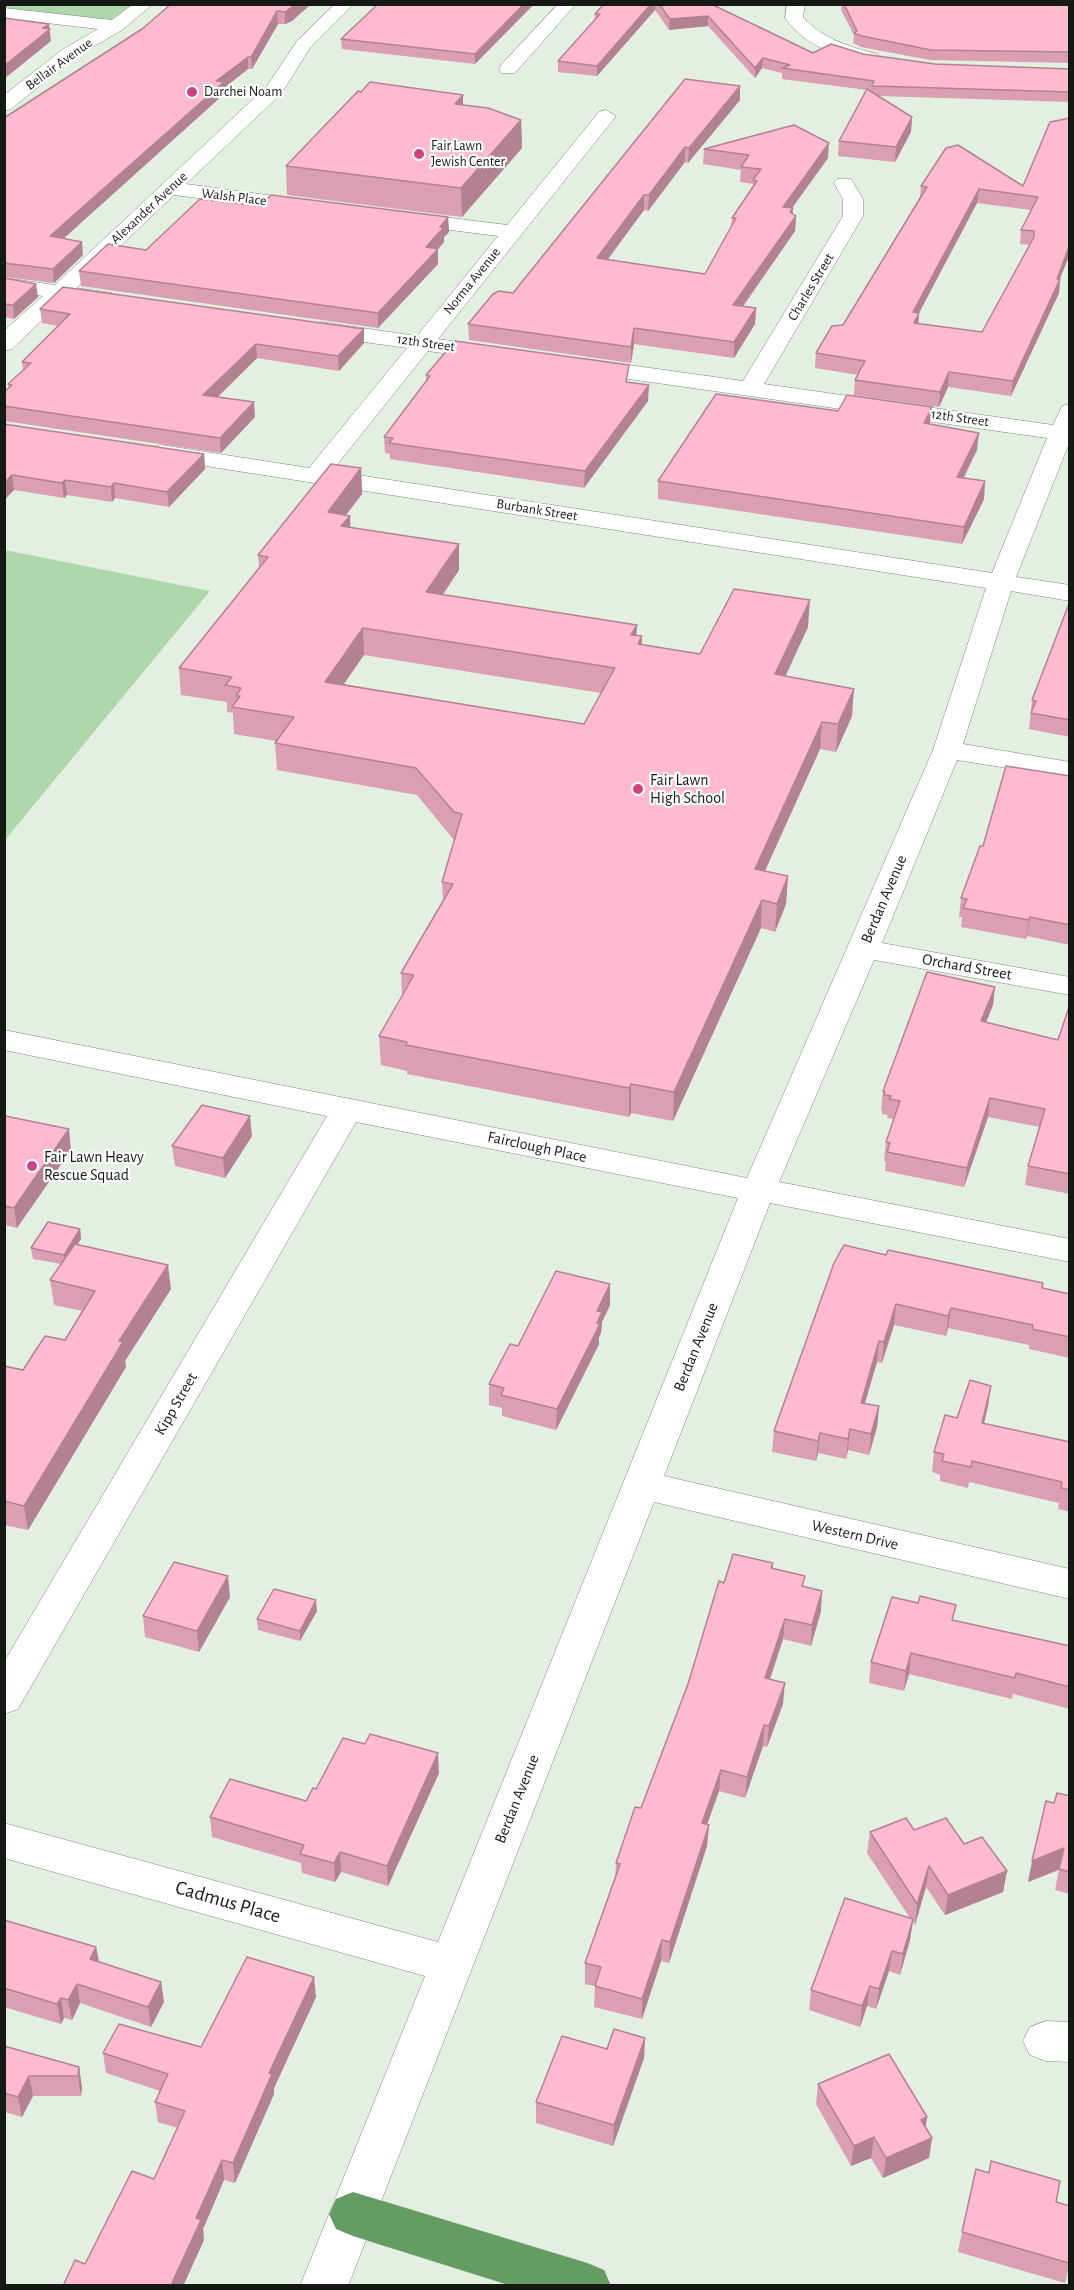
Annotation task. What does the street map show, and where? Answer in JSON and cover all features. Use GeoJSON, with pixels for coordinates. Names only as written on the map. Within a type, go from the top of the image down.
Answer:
{"type":"FeatureCollection","features":[{"type":"Feature","properties":{"kind":"highway"},"geometry":{"type":"LineString","coordinates":[[353,2214],[587,2286]]}},
{"type":"Feature","properties":{"kind":"highway"},"geometry":{"type":"LineString","coordinates":[[502,2260],[561,2286]]}},
{"type":"Feature","properties":{"kind":"street","name":"Bellair Avenue"},"geometry":{"type":"LineString","coordinates":[[4,105],[68,54],[116,26],[145,4]]}},
{"type":"Feature","properties":{"kind":"street","name":"Alexander Avenue"},"geometry":{"type":"LineString","coordinates":[[4,344],[274,90],[303,45],[346,4]]}},
{"type":"Feature","properties":{"kind":"street"},"geometry":{"type":"LineString","coordinates":[[508,69],[567,4]]}},
{"type":"Feature","properties":{"kind":"street"},"geometry":{"type":"LineString","coordinates":[[796,4],[794,18],[811,36],[846,51],[890,61]]}},
{"type":"Feature","properties":{"kind":"street"},"geometry":{"type":"LineString","coordinates":[[4,13],[116,26]]}},
{"type":"Feature","properties":{"kind":"street","name":"Norma Avenue"},"geometry":{"type":"LineString","coordinates":[[316,474],[606,116]]}},
{"type":"Feature","properties":{"kind":"street","name":"Charles Street"},"geometry":{"type":"LineString","coordinates":[[750,389],[853,216],[856,204],[853,194],[844,183]]}},
{"type":"Feature","properties":{"kind":"street","name":"Walsh Place"},"geometry":{"type":"LineString","coordinates":[[170,188],[326,208]]}},
{"type":"Feature","properties":{"kind":"street"},"geometry":{"type":"LineString","coordinates":[[382,216],[512,232]]}},
{"type":"Feature","properties":{"kind":"street"},"geometry":{"type":"LineString","coordinates":[[4,284],[119,300]]}},
{"type":"Feature","properties":{"kind":"street","name":"12th Street"},"geometry":{"type":"LineString","coordinates":[[297,325],[516,356]]}},
{"type":"Feature","properties":{"kind":"street","name":"12th Street"},"geometry":{"type":"LineString","coordinates":[[562,363],[1064,432]]}},
{"type":"Feature","properties":{"kind":"street","name":"Berdan Avenue"},"geometry":{"type":"LineString","coordinates":[[324,2286],[758,1191],[864,949],[947,750],[1001,582],[1064,432]]}},
{"type":"Feature","properties":{"kind":"street","name":"Burbank Street"},"geometry":{"type":"LineString","coordinates":[[134,448],[316,474],[1070,592]]}},
{"type":"Feature","properties":{"kind":"street"},"geometry":{"type":"LineString","coordinates":[[947,750],[1070,770]]}},
{"type":"Feature","properties":{"kind":"street","name":"Orchard Street"},"geometry":{"type":"LineString","coordinates":[[864,949],[1070,986]]}},
{"type":"Feature","properties":{"kind":"street","name":"Fairclough Place"},"geometry":{"type":"LineString","coordinates":[[4,1040],[1070,1251]]}},
{"type":"Feature","properties":{"kind":"street","name":"Kipp Street"},"geometry":{"type":"LineString","coordinates":[[4,1698],[348,1108]]}},
{"type":"Feature","properties":{"kind":"street","name":"Western Drive"},"geometry":{"type":"LineString","coordinates":[[641,1485],[1070,1584]]}},
{"type":"Feature","properties":{"kind":"street","name":"Cadmus Place"},"geometry":{"type":"LineString","coordinates":[[4,1840],[452,1965]]}},
{"type":"Feature","properties":{"kind":"green space"},"geometry":{"type":"Polygon","coordinates":[[[5,5],[145,5],[116,26],[5,13],[5,5]]]}},
{"type":"Feature","properties":{"kind":"green space"},"geometry":{"type":"Polygon","coordinates":[[[4,550],[210,591],[5,840],[4,550]]]}},
{"type":"Feature","properties":{"kind":"building"},"geometry":{"type":"Polygon","coordinates":[[[171,4],[296,4],[285,12],[277,11],[251,57],[216,81],[224,82],[50,236],[82,242],[53,269],[4,263],[4,118],[142,29],[171,4]]]}},
{"type":"Feature","properties":{"kind":"building"},"geometry":{"type":"Polygon","coordinates":[[[378,4],[524,4],[475,54],[341,39],[378,4]]]}},
{"type":"Feature","properties":{"kind":"building"},"geometry":{"type":"Polygon","coordinates":[[[604,4],[651,4],[597,66],[558,61],[600,14],[595,14],[604,4]]]}},
{"type":"Feature","properties":{"kind":"building"},"geometry":{"type":"Polygon","coordinates":[[[659,4],[711,4],[813,53],[831,44],[863,54],[935,64],[1070,69],[1070,92],[872,86],[874,81],[782,68],[790,65],[763,58],[755,68],[708,16],[670,19],[659,4]]]}},
{"type":"Feature","properties":{"kind":"building"},"geometry":{"type":"Polygon","coordinates":[[[844,4],[1070,4],[1070,52],[931,50],[862,36],[854,33],[857,31],[844,4]]]}},
{"type":"Feature","properties":{"kind":"building"},"geometry":{"type":"Polygon","coordinates":[[[4,18],[49,24],[43,28],[50,29],[4,66],[4,18]]]}},
{"type":"Feature","properties":{"kind":"building"},"geometry":{"type":"Polygon","coordinates":[[[685,79],[740,86],[689,148],[685,147],[649,195],[644,195],[597,258],[705,274],[736,218],[732,218],[757,181],[753,180],[761,169],[741,167],[749,155],[704,149],[794,125],[829,143],[783,207],[793,208],[790,212],[796,216],[733,305],[756,308],[734,342],[634,328],[631,347],[468,324],[493,294],[499,291],[513,293],[685,79]]]}},
{"type":"Feature","properties":{"kind":"building","name":"Fair Lawn Jewish Center"},"geometry":{"type":"Polygon","coordinates":[[[370,82],[463,95],[455,104],[488,108],[521,120],[461,188],[286,166],[358,91],[361,92],[370,82]]]}},
{"type":"Feature","properties":{"kind":"building"},"geometry":{"type":"Polygon","coordinates":[[[867,89],[912,117],[896,147],[839,141],[867,89]]]}},
{"type":"Feature","properties":{"kind":"building"},"geometry":{"type":"Polygon","coordinates":[[[1070,118],[1070,244],[1057,279],[1060,279],[1013,381],[949,372],[940,392],[855,380],[865,361],[816,353],[832,326],[843,325],[927,187],[921,186],[946,148],[958,145],[1023,186],[1050,122],[1070,118]],[[979,189],[913,312],[919,313],[914,323],[982,332],[1034,237],[1034,231],[1021,230],[1038,197],[979,189]]]}},
{"type":"Feature","properties":{"kind":"building"},"geometry":{"type":"Polygon","coordinates":[[[271,195],[448,217],[440,227],[444,227],[426,247],[438,249],[378,313],[79,271],[108,244],[146,250],[200,199],[260,206],[271,195]]]}},
{"type":"Feature","properties":{"kind":"building"},"geometry":{"type":"Polygon","coordinates":[[[4,278],[36,284],[13,305],[4,304],[4,278]]]}},
{"type":"Feature","properties":{"kind":"building"},"geometry":{"type":"Polygon","coordinates":[[[63,287],[364,329],[338,356],[256,344],[203,395],[254,402],[220,438],[4,406],[4,392],[12,385],[8,384],[31,363],[22,362],[70,314],[40,309],[63,287]]]}},
{"type":"Feature","properties":{"kind":"building"},"geometry":{"type":"Polygon","coordinates":[[[455,341],[629,365],[626,382],[649,385],[585,471],[389,443],[393,438],[384,437],[430,376],[426,375],[455,341]]]}},
{"type":"Feature","properties":{"kind":"building"},"geometry":{"type":"Polygon","coordinates":[[[716,394],[838,411],[847,395],[932,407],[924,423],[979,433],[957,477],[985,481],[964,527],[658,481],[716,394]]]}},
{"type":"Feature","properties":{"kind":"building"},"geometry":{"type":"Polygon","coordinates":[[[4,424],[204,454],[167,492],[114,483],[111,487],[65,480],[62,483],[12,475],[4,483],[4,424]]]}},
{"type":"Feature","properties":{"kind":"building"},"geometry":{"type":"Polygon","coordinates":[[[331,464],[361,468],[328,512],[350,516],[341,526],[459,544],[426,592],[637,625],[631,635],[642,636],[638,644],[700,654],[734,589],[810,600],[775,674],[854,689],[838,724],[822,722],[755,869],[788,876],[777,904],[762,900],[674,1092],[631,1084],[629,1088],[406,1045],[407,1042],[379,1036],[414,975],[401,973],[453,884],[442,882],[462,814],[454,812],[416,768],[275,743],[294,717],[232,707],[240,696],[236,696],[241,688],[225,685],[232,677],[179,668],[268,557],[258,555],[331,464]],[[363,628],[325,682],[584,724],[615,668],[363,628]]]}},
{"type":"Feature","properties":{"kind":"building"},"geometry":{"type":"Polygon","coordinates":[[[1070,601],[1070,720],[1031,713],[1036,701],[1032,700],[1070,601]]]}},
{"type":"Feature","properties":{"kind":"building"},"geometry":{"type":"Polygon","coordinates":[[[1006,766],[1070,776],[1070,925],[963,908],[967,899],[961,898],[980,846],[983,846],[1006,766]]]}},
{"type":"Feature","properties":{"kind":"building"},"geometry":{"type":"Polygon","coordinates":[[[927,972],[995,987],[981,1021],[1058,1040],[1070,1004],[1070,1174],[1028,1166],[1045,1109],[990,1098],[967,1168],[887,1152],[890,1143],[886,1142],[900,1101],[889,1099],[891,1096],[884,1095],[883,1091],[927,972]]]}},
{"type":"Feature","properties":{"kind":"building"},"geometry":{"type":"Polygon","coordinates":[[[202,1105],[250,1116],[223,1158],[172,1146],[202,1105]]]}},
{"type":"Feature","properties":{"kind":"building","name":"Fair Lawn Heavy Rescue Squad"},"geometry":{"type":"Polygon","coordinates":[[[5,1116],[69,1129],[14,1208],[4,1206],[5,1116]]]}},
{"type":"Feature","properties":{"kind":"building"},"geometry":{"type":"Polygon","coordinates":[[[48,1222],[80,1229],[64,1255],[31,1248],[48,1222]]]}},
{"type":"Feature","properties":{"kind":"building"},"geometry":{"type":"Polygon","coordinates":[[[75,1244],[168,1265],[119,1341],[123,1342],[24,1506],[4,1501],[4,1366],[23,1370],[45,1336],[65,1340],[95,1291],[50,1280],[75,1244]]]}},
{"type":"Feature","properties":{"kind":"building"},"geometry":{"type":"Polygon","coordinates":[[[844,1245],[886,1255],[888,1250],[1043,1283],[1042,1288],[1070,1294],[1070,1337],[1032,1329],[1033,1325],[951,1308],[948,1316],[896,1304],[884,1342],[879,1341],[861,1403],[879,1406],[871,1434],[850,1429],[848,1439],[820,1433],[818,1441],[774,1431],[834,1263],[844,1245]]]}},
{"type":"Feature","properties":{"kind":"building"},"geometry":{"type":"Polygon","coordinates":[[[556,1271],[610,1284],[597,1311],[602,1312],[597,1323],[600,1324],[557,1409],[501,1395],[504,1388],[489,1384],[510,1344],[518,1346],[556,1271]]]}},
{"type":"Feature","properties":{"kind":"building"},"geometry":{"type":"Polygon","coordinates":[[[970,1380],[991,1386],[982,1423],[1070,1442],[1070,1490],[1061,1488],[1062,1482],[972,1461],[971,1467],[942,1461],[944,1454],[934,1452],[945,1415],[957,1418],[970,1380]]]}},
{"type":"Feature","properties":{"kind":"building"},"geometry":{"type":"Polygon","coordinates":[[[733,1554],[773,1563],[771,1568],[805,1576],[802,1586],[822,1591],[812,1625],[785,1619],[765,1678],[785,1683],[769,1726],[764,1725],[747,1777],[721,1770],[702,1823],[709,1825],[670,1942],[662,1940],[642,1999],[595,1986],[601,1967],[585,1963],[620,1864],[616,1863],[635,1807],[641,1808],[688,1684],[719,1581],[724,1583],[733,1554]]]}},
{"type":"Feature","properties":{"kind":"building"},"geometry":{"type":"Polygon","coordinates":[[[174,1562],[228,1576],[197,1631],[143,1616],[174,1562]]]}},
{"type":"Feature","properties":{"kind":"building"},"geometry":{"type":"Polygon","coordinates":[[[274,1589],[316,1600],[300,1631],[257,1619],[274,1589]]]}},
{"type":"Feature","properties":{"kind":"building"},"geometry":{"type":"Polygon","coordinates":[[[920,1596],[956,1605],[952,1620],[1070,1646],[1070,1687],[1016,1673],[1015,1678],[911,1653],[906,1671],[871,1662],[892,1597],[918,1603],[920,1596]]]}},
{"type":"Feature","properties":{"kind":"building"},"geometry":{"type":"Polygon","coordinates":[[[370,1734],[438,1753],[387,1866],[340,1852],[334,1863],[300,1854],[304,1845],[210,1817],[230,1779],[306,1801],[313,1788],[316,1789],[343,1738],[365,1744],[370,1734]]]}},
{"type":"Feature","properties":{"kind":"building"},"geometry":{"type":"Polygon","coordinates":[[[1057,1793],[1070,1796],[1070,1872],[1059,1869],[1064,1848],[1032,1861],[1046,1801],[1054,1803],[1057,1793]]]}},
{"type":"Feature","properties":{"kind":"building"},"geometry":{"type":"Polygon","coordinates":[[[906,1818],[914,1830],[946,1818],[964,1844],[982,1837],[1007,1871],[948,1895],[929,1866],[917,1904],[870,1832],[906,1818]]]}},
{"type":"Feature","properties":{"kind":"building"},"geometry":{"type":"Polygon","coordinates":[[[845,1898],[913,1919],[903,1954],[892,1951],[879,1989],[870,1986],[862,2006],[811,1990],[845,1898]]]}},
{"type":"Feature","properties":{"kind":"building"},"geometry":{"type":"Polygon","coordinates":[[[4,1920],[96,1947],[90,1959],[161,1982],[148,2007],[77,1984],[68,2000],[61,1998],[57,2004],[4,1988],[4,1920]]]}},
{"type":"Feature","properties":{"kind":"building"},"geometry":{"type":"Polygon","coordinates":[[[247,1957],[314,1977],[269,2073],[272,2074],[233,2163],[222,2160],[196,2218],[201,2220],[171,2285],[174,2286],[63,2286],[75,2260],[85,2264],[132,2171],[154,2179],[185,2111],[155,2102],[168,2074],[103,2053],[119,2024],[201,2047],[247,1957]]]}},
{"type":"Feature","properties":{"kind":"building"},"geometry":{"type":"Polygon","coordinates":[[[614,2029],[645,2038],[614,2125],[536,2102],[562,2036],[607,2049],[614,2029]]]}},
{"type":"Feature","properties":{"kind":"building"},"geometry":{"type":"Polygon","coordinates":[[[4,2046],[79,2067],[78,2076],[29,2076],[18,2097],[4,2093],[4,2046]]]}},
{"type":"Feature","properties":{"kind":"building"},"geometry":{"type":"Polygon","coordinates":[[[889,2054],[927,2117],[921,2120],[932,2138],[886,2158],[874,2137],[854,2146],[818,2084],[889,2054]]]}},
{"type":"Feature","properties":{"kind":"building"},"geometry":{"type":"Polygon","coordinates":[[[991,2161],[1060,2181],[1056,2202],[1070,2206],[1069,2263],[962,2232],[976,2169],[989,2173],[991,2161]]]}},
{"type":"Feature","properties":{"kind":"place","name":"Darchei Noam"},"geometry":{"type":"Point","coordinates":[192,92]}},
{"type":"Feature","properties":{"kind":"place","name":"Fair Lawn Jewish Center"},"geometry":{"type":"Point","coordinates":[419,154]}},
{"type":"Feature","properties":{"kind":"place","name":"Fair Lawn High School"},"geometry":{"type":"Point","coordinates":[638,789]}},
{"type":"Feature","properties":{"kind":"place","name":"Fair Lawn Heavy Rescue Squad"},"geometry":{"type":"Point","coordinates":[32,1166]}}]}
